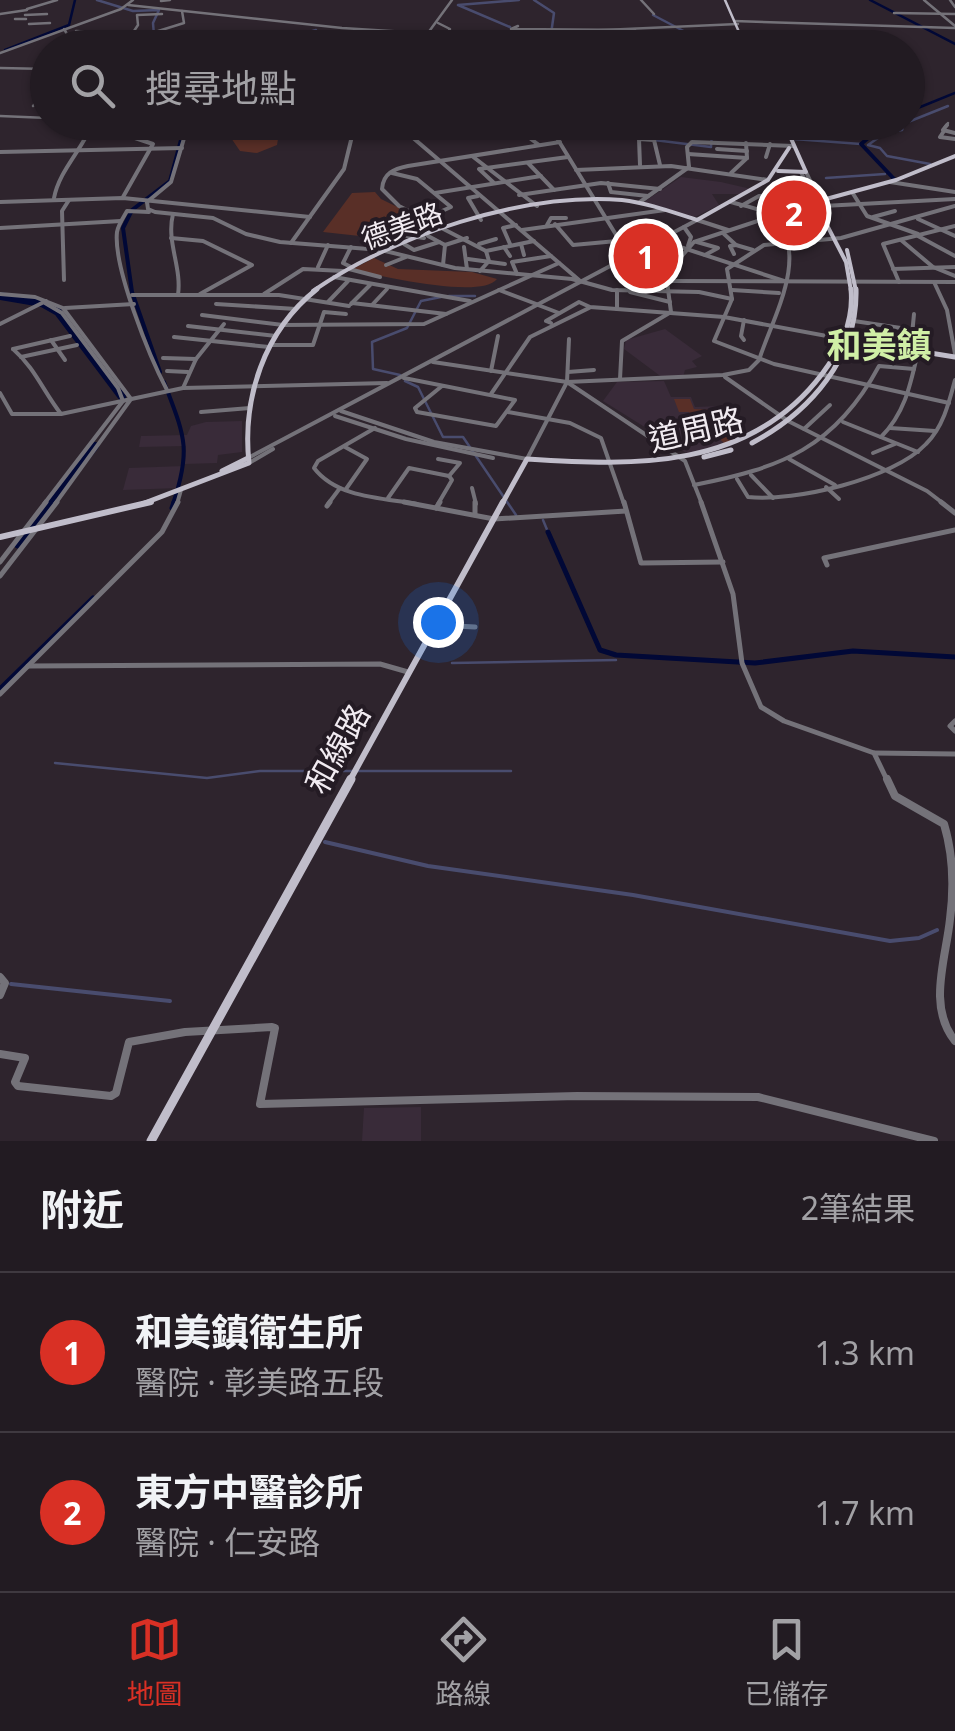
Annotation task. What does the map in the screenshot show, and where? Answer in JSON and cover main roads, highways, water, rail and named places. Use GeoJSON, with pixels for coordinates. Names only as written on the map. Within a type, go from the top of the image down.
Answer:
{"type":"FeatureCollection","features":[{"type":"Feature","properties":{"kind":"main road"},"geometry":{"type":"LineString","coordinates":[[727,0],[739,30]]}},
{"type":"Feature","properties":{"kind":"main road"},"geometry":{"type":"LineString","coordinates":[[788,140],[803,172],[778,171],[790,147]]}},
{"type":"Feature","properties":{"kind":"main road","name":"道周路"},"geometry":{"type":"LineString","coordinates":[[526,460],[613,465],[684,459],[758,440],[786,419],[826,376],[854,321],[856,282],[839,238],[819,203],[892,181],[955,156]]}},
{"type":"Feature","properties":{"kind":"main road","name":"德美路"},"geometry":{"type":"LineString","coordinates":[[0,535],[179,492],[248,460],[254,385],[270,346],[304,299],[347,269],[426,237],[561,202],[618,196],[697,220],[778,171]]}},
{"type":"Feature","properties":{"kind":"main road","name":"道周路"},"geometry":{"type":"LineString","coordinates":[[846,338],[856,282]]}},
{"type":"Feature","properties":{"kind":"main road"},"geometry":{"type":"LineString","coordinates":[[829,336],[955,356]]}},
{"type":"Feature","properties":{"kind":"main road","name":"和線路"},"geometry":{"type":"LineString","coordinates":[[151,1141],[526,460]]}},
{"type":"Feature","properties":{"kind":"waterway"},"geometry":{"type":"LineString","coordinates":[[56,30],[69,25],[75,0]]}},
{"type":"Feature","properties":{"kind":"waterway"},"geometry":{"type":"LineString","coordinates":[[97,0],[133,11],[159,10],[154,30]]}},
{"type":"Feature","properties":{"kind":"waterway"},"geometry":{"type":"LineString","coordinates":[[510,27],[458,5],[519,0]]}},
{"type":"Feature","properties":{"kind":"waterway"},"geometry":{"type":"LineString","coordinates":[[534,0],[554,13],[552,30]]}},
{"type":"Feature","properties":{"kind":"waterway"},"geometry":{"type":"LineString","coordinates":[[870,0],[955,44]]}},
{"type":"Feature","properties":{"kind":"waterway"},"geometry":{"type":"LineString","coordinates":[[653,15],[682,30]]}},
{"type":"Feature","properties":{"kind":"waterway"},"geometry":{"type":"LineString","coordinates":[[5,50],[30,40]]}},
{"type":"Feature","properties":{"kind":"waterway"},"geometry":{"type":"LineString","coordinates":[[925,105],[955,93]]}},
{"type":"Feature","properties":{"kind":"waterway"},"geometry":{"type":"LineString","coordinates":[[925,115],[948,106]]}},
{"type":"Feature","properties":{"kind":"waterway"},"geometry":{"type":"LineString","coordinates":[[160,372],[132,292],[123,228],[132,210],[170,181],[181,140]]}},
{"type":"Feature","properties":{"kind":"waterway"},"geometry":{"type":"LineString","coordinates":[[654,140],[711,147],[712,140]]}},
{"type":"Feature","properties":{"kind":"waterway"},"geometry":{"type":"LineString","coordinates":[[807,140],[861,144]]}},
{"type":"Feature","properties":{"kind":"waterway"},"geometry":{"type":"LineString","coordinates":[[866,140],[861,144],[896,181]]}},
{"type":"Feature","properties":{"kind":"waterway"},"geometry":{"type":"LineString","coordinates":[[875,140],[868,145],[880,148],[887,156],[930,164]]}},
{"type":"Feature","properties":{"kind":"waterway"},"geometry":{"type":"LineString","coordinates":[[826,178],[885,174]]}},
{"type":"Feature","properties":{"kind":"waterway"},"geometry":{"type":"LineString","coordinates":[[0,296],[42,303],[58,312],[122,397]]}},
{"type":"Feature","properties":{"kind":"waterway"},"geometry":{"type":"LineString","coordinates":[[449,296],[475,296]]}},
{"type":"Feature","properties":{"kind":"waterway"},"geometry":{"type":"LineString","coordinates":[[400,375],[373,369],[372,342],[407,328],[421,301],[441,297]]}},
{"type":"Feature","properties":{"kind":"waterway"},"geometry":{"type":"LineString","coordinates":[[405,381],[418,387],[443,437],[463,437],[516,515]]}},
{"type":"Feature","properties":{"kind":"waterway"},"geometry":{"type":"LineString","coordinates":[[164,382],[177,416],[184,455],[173,504]]}},
{"type":"Feature","properties":{"kind":"waterway"},"geometry":{"type":"LineString","coordinates":[[49,504],[95,446]]}},
{"type":"Feature","properties":{"kind":"waterway"},"geometry":{"type":"LineString","coordinates":[[18,544],[51,502]]}},
{"type":"Feature","properties":{"kind":"waterway"},"geometry":{"type":"LineString","coordinates":[[172,508],[174,502]]}},
{"type":"Feature","properties":{"kind":"waterway"},"geometry":{"type":"LineString","coordinates":[[543,520],[548,532]]}},
{"type":"Feature","properties":{"kind":"waterway"},"geometry":{"type":"LineString","coordinates":[[548,532],[600,650],[616,655],[755,663],[853,651],[955,657]]}},
{"type":"Feature","properties":{"kind":"waterway"},"geometry":{"type":"LineString","coordinates":[[0,689],[93,598]]}},
{"type":"Feature","properties":{"kind":"waterway"},"geometry":{"type":"LineString","coordinates":[[452,663],[616,660]]}},
{"type":"Feature","properties":{"kind":"waterway"},"geometry":{"type":"LineString","coordinates":[[55,763],[207,778],[260,771],[511,771]]}},
{"type":"Feature","properties":{"kind":"waterway"},"geometry":{"type":"LineString","coordinates":[[325,842],[428,866],[633,895],[890,941],[919,938],[937,930]]}},
{"type":"Feature","properties":{"kind":"waterway"},"geometry":{"type":"LineString","coordinates":[[11,984],[170,1001]]}},
{"type":"Feature","properties":{"kind":"place","name":"東方中醫診所"},"geometry":{"type":"Point","coordinates":[794,213]}},
{"type":"Feature","properties":{"kind":"place","name":"和美鎮衛生所"},"geometry":{"type":"Point","coordinates":[646,256]}},
{"type":"Feature","properties":{"kind":"district","name":"和美鎮"},"geometry":{"type":"Point","coordinates":[879,346]}}]}
